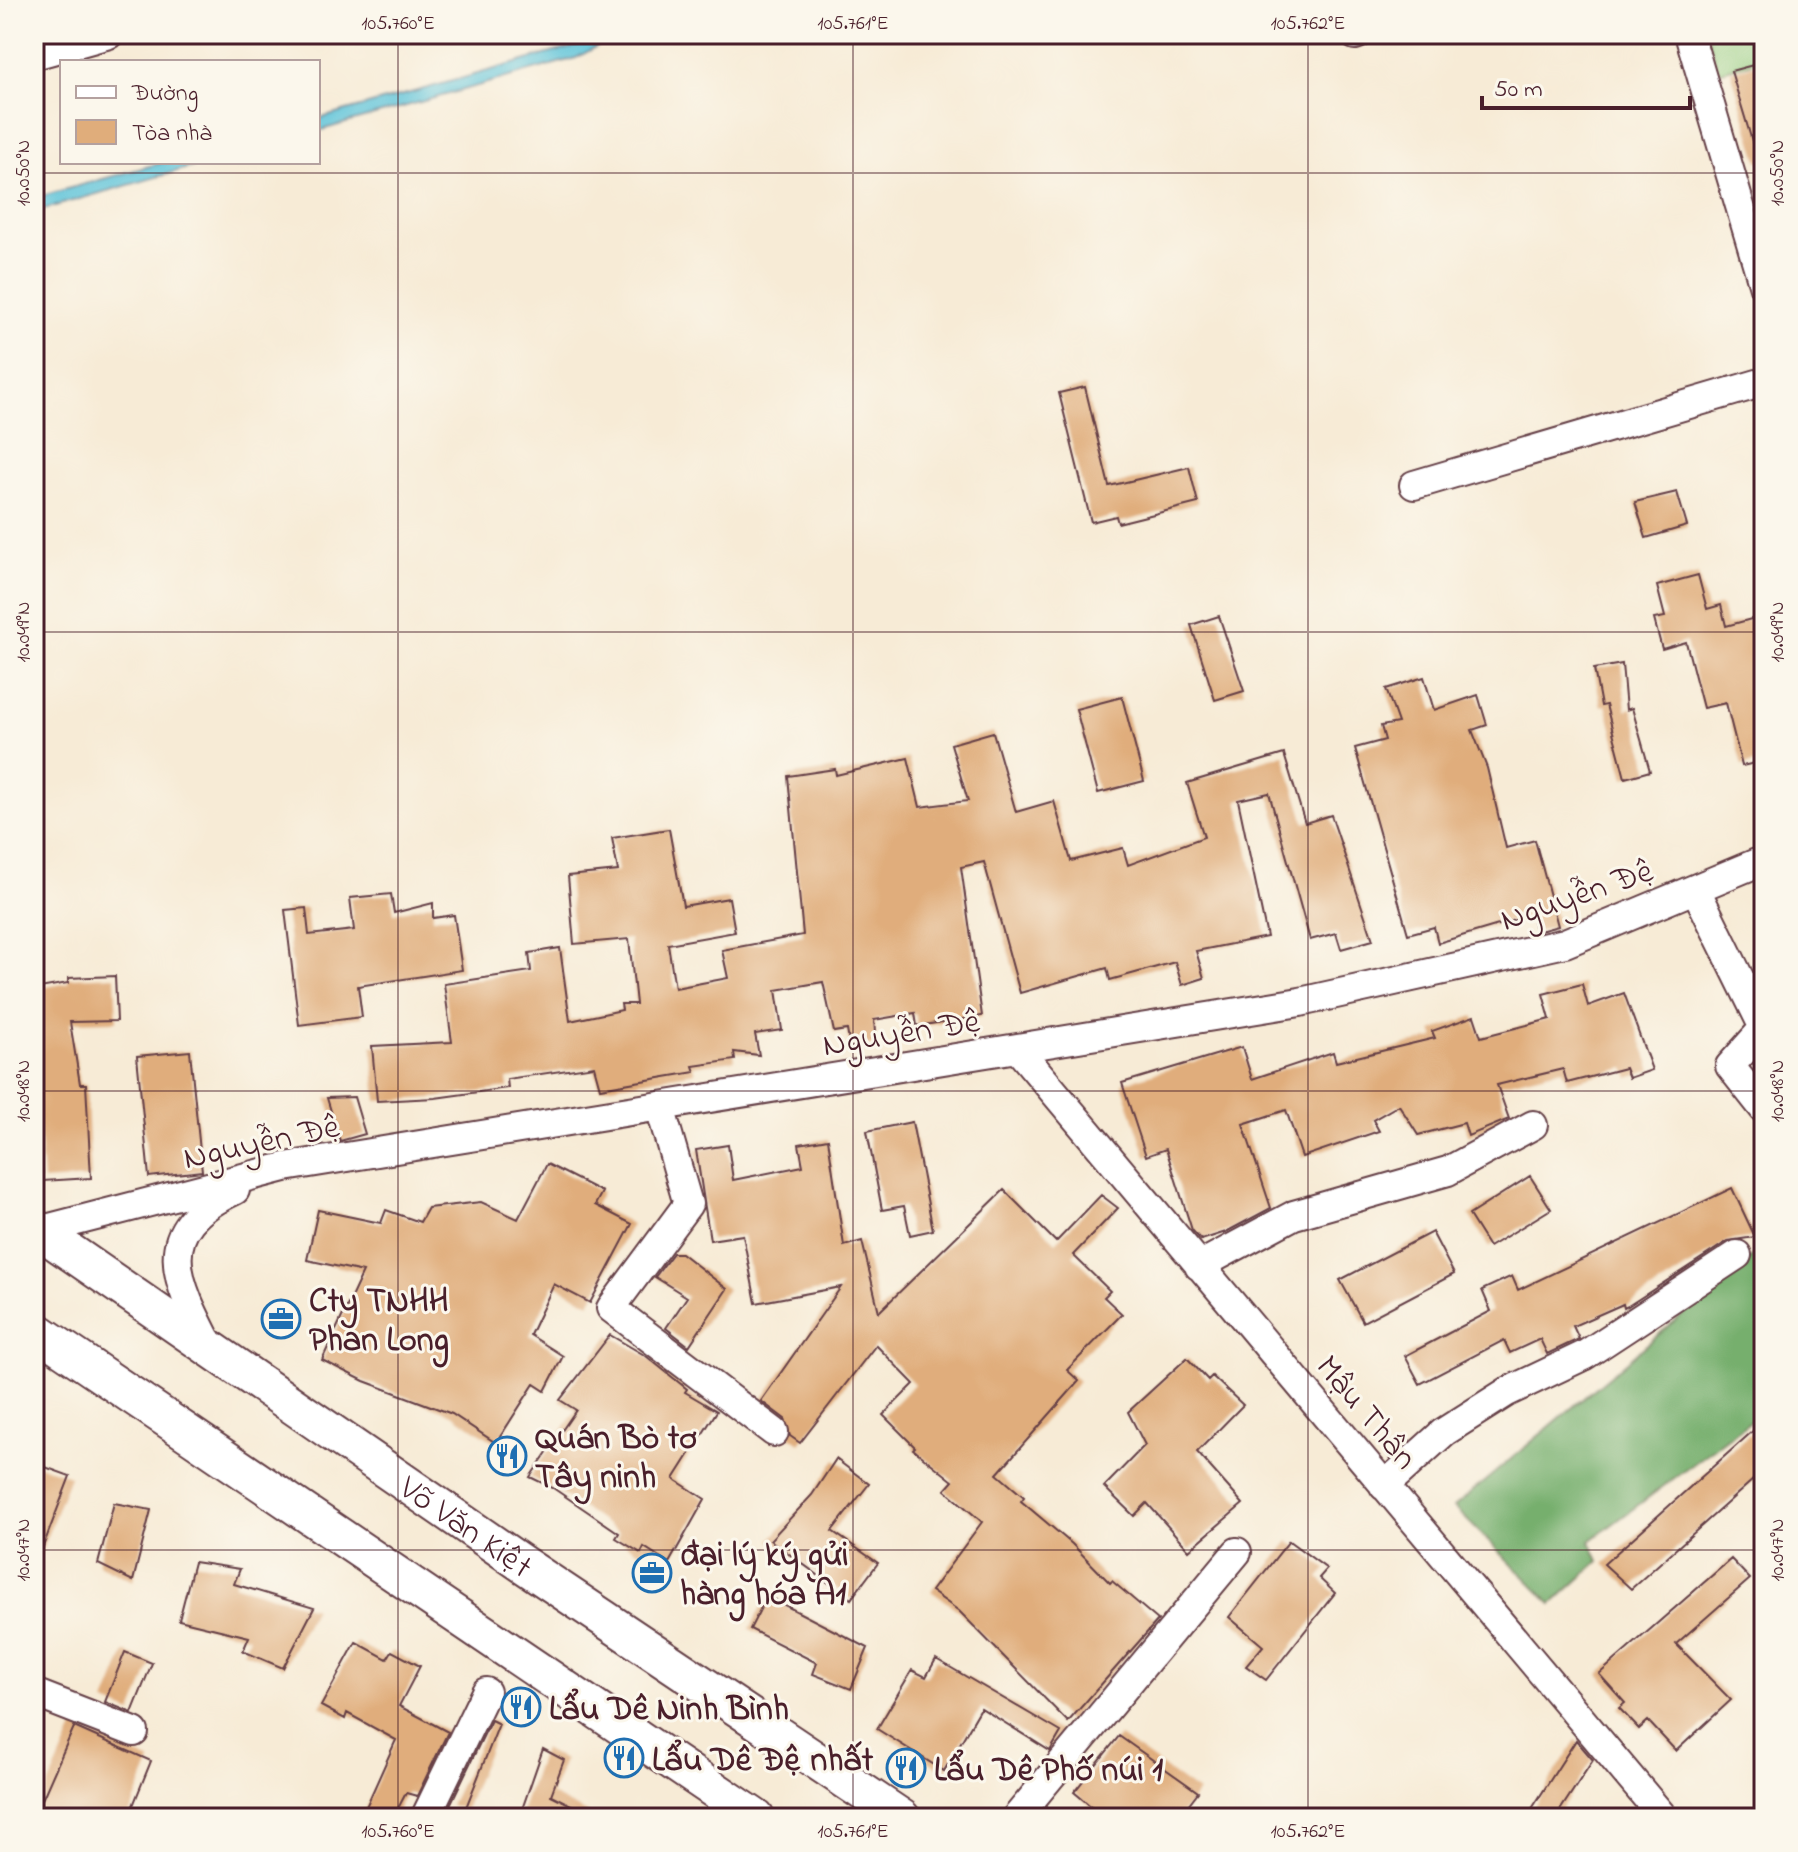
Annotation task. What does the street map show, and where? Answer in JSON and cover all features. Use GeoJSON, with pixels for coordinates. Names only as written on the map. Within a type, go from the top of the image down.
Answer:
{"type":"FeatureCollection","features":[{"type":"Feature","properties":{"kind":"main road","name":"Võ Văn Kiệt"},"geometry":{"type":"LineString","coordinates":[[36,1230],[524,1565],[902,1818]]}},
{"type":"Feature","properties":{"kind":"main road"},"geometry":{"type":"LineString","coordinates":[[34,1329],[756,1818]]}},
{"type":"Feature","properties":{"kind":"street"},"geometry":{"type":"LineString","coordinates":[[34,55],[109,34]]}},
{"type":"Feature","properties":{"kind":"street"},"geometry":{"type":"LineString","coordinates":[[1689,34],[1764,287]]}},
{"type":"Feature","properties":{"kind":"street"},"geometry":{"type":"LineString","coordinates":[[1414,485],[1764,382]]}},
{"type":"Feature","properties":{"kind":"street","name":"Nguyễn Đệ"},"geometry":{"type":"LineString","coordinates":[[36,1230],[285,1167],[1300,1002],[1565,943],[1764,860]]}},
{"type":"Feature","properties":{"kind":"street"},"geometry":{"type":"LineString","coordinates":[[1696,890],[1764,1028],[1730,1066],[1764,1109]]}},
{"type":"Feature","properties":{"kind":"street","name":"Mậu Thân"},"geometry":{"type":"LineString","coordinates":[[1018,1049],[1664,1818]]}},
{"type":"Feature","properties":{"kind":"street"},"geometry":{"type":"LineString","coordinates":[[660,1107],[688,1204],[611,1308],[774,1432]]}},
{"type":"Feature","properties":{"kind":"street"},"geometry":{"type":"LineString","coordinates":[[1199,1266],[1294,1215],[1448,1171],[1533,1125]]}},
{"type":"Feature","properties":{"kind":"street"},"geometry":{"type":"LineString","coordinates":[[211,1350],[184,1297],[176,1251],[187,1222],[217,1199],[285,1167]]}},
{"type":"Feature","properties":{"kind":"street"},"geometry":{"type":"LineString","coordinates":[[1384,1486],[1444,1432],[1507,1392],[1585,1355],[1737,1255]]}},
{"type":"Feature","properties":{"kind":"street"},"geometry":{"type":"LineString","coordinates":[[1016,1818],[1237,1552]]}},
{"type":"Feature","properties":{"kind":"street"},"geometry":{"type":"LineString","coordinates":[[425,1818],[486,1692]]}},
{"type":"Feature","properties":{"kind":"street"},"geometry":{"type":"LineString","coordinates":[[34,1693],[134,1732]]}},
{"type":"Feature","properties":{"kind":"green space"},"geometry":{"type":"Polygon","coordinates":[[[1707,34],[1764,34],[1764,59],[1718,72],[1707,34]]]}},
{"type":"Feature","properties":{"kind":"green space"},"geometry":{"type":"Polygon","coordinates":[[[1764,1246],[1764,1411],[1590,1541],[1599,1561],[1552,1604],[1454,1507],[1764,1246]]]}},
{"type":"Feature","properties":{"kind":"water"},"geometry":{"type":"Polygon","coordinates":[[[600,34],[619,34],[576,58],[320,130],[320,118],[587,43],[600,34]]]}},
{"type":"Feature","properties":{"kind":"water"},"geometry":{"type":"Polygon","coordinates":[[[157,164],[202,164],[34,212],[34,198],[157,164]]]}},
{"type":"Feature","properties":{"kind":"building"},"geometry":{"type":"Polygon","coordinates":[[[1764,62],[1764,161],[1758,161],[1731,71],[1764,62]]]}},
{"type":"Feature","properties":{"kind":"building"},"geometry":{"type":"Polygon","coordinates":[[[1085,387],[1109,486],[1189,467],[1198,503],[1118,523],[1116,516],[1091,522],[1059,393],[1085,387]]]}},
{"type":"Feature","properties":{"kind":"building"},"geometry":{"type":"Polygon","coordinates":[[[1677,492],[1687,526],[1646,538],[1635,502],[1677,492]]]}},
{"type":"Feature","properties":{"kind":"building"},"geometry":{"type":"Polygon","coordinates":[[[1698,575],[1707,609],[1721,605],[1726,626],[1755,618],[1764,651],[1764,761],[1742,766],[1726,703],[1703,708],[1686,642],[1662,649],[1654,619],[1665,617],[1657,586],[1698,575]]]}},
{"type":"Feature","properties":{"kind":"building"},"geometry":{"type":"Polygon","coordinates":[[[1219,616],[1244,691],[1215,700],[1191,625],[1219,616]]]}},
{"type":"Feature","properties":{"kind":"building"},"geometry":{"type":"Polygon","coordinates":[[[1622,664],[1626,710],[1632,708],[1650,771],[1625,778],[1606,705],[1601,706],[1594,669],[1622,664]]]}},
{"type":"Feature","properties":{"kind":"building"},"geometry":{"type":"Polygon","coordinates":[[[1424,677],[1434,710],[1478,695],[1487,725],[1472,730],[1487,768],[1506,848],[1535,840],[1558,926],[1536,932],[1532,915],[1438,943],[1434,927],[1408,934],[1355,748],[1385,740],[1381,726],[1398,723],[1386,689],[1424,677]]]}},
{"type":"Feature","properties":{"kind":"building"},"geometry":{"type":"Polygon","coordinates":[[[1122,697],[1144,781],[1098,793],[1076,709],[1122,697]]]}},
{"type":"Feature","properties":{"kind":"building"},"geometry":{"type":"Polygon","coordinates":[[[993,732],[1016,812],[1054,801],[1071,861],[1123,848],[1128,865],[1204,837],[1187,783],[1284,754],[1305,823],[1331,815],[1373,940],[1341,949],[1336,933],[1310,940],[1269,793],[1238,800],[1267,937],[1196,951],[1204,978],[1182,985],[1175,962],[1110,980],[1107,968],[1020,993],[984,862],[961,867],[982,1016],[917,1026],[915,1013],[874,1020],[876,1045],[850,1047],[847,1030],[834,1032],[823,982],[776,990],[782,1030],[755,1034],[759,1055],[734,1052],[735,1060],[693,1066],[695,1072],[600,1088],[594,1066],[507,1079],[508,1088],[435,1098],[377,1101],[372,1046],[452,1042],[444,984],[531,971],[529,953],[560,948],[570,1021],[622,1010],[621,1004],[636,1004],[629,939],[574,944],[568,876],[618,871],[612,838],[669,829],[683,906],[729,898],[735,932],[668,944],[675,988],[728,978],[722,950],[803,935],[788,776],[835,769],[836,775],[908,758],[920,807],[968,801],[951,744],[993,732]]]}},
{"type":"Feature","properties":{"kind":"building"},"geometry":{"type":"Polygon","coordinates":[[[391,894],[394,913],[433,903],[433,918],[454,915],[462,970],[358,986],[362,1017],[299,1025],[285,910],[306,908],[309,935],[354,930],[350,898],[391,894]]]}},
{"type":"Feature","properties":{"kind":"building"},"geometry":{"type":"Polygon","coordinates":[[[115,976],[117,1021],[70,1022],[80,1084],[86,1084],[91,1178],[43,1181],[34,1064],[34,989],[68,983],[68,978],[115,976]]]}},
{"type":"Feature","properties":{"kind":"building"},"geometry":{"type":"Polygon","coordinates":[[[1582,984],[1588,1006],[1624,993],[1652,1070],[1629,1078],[1625,1068],[1567,1083],[1563,1069],[1497,1085],[1509,1119],[1468,1136],[1464,1123],[1418,1135],[1399,1105],[1373,1120],[1379,1131],[1302,1157],[1286,1110],[1243,1124],[1271,1208],[1226,1232],[1201,1240],[1192,1230],[1166,1149],[1146,1156],[1122,1083],[1242,1047],[1252,1079],[1333,1052],[1336,1062],[1435,1038],[1432,1031],[1474,1016],[1481,1037],[1550,1019],[1543,994],[1582,984]]]}},
{"type":"Feature","properties":{"kind":"building"},"geometry":{"type":"Polygon","coordinates":[[[190,1051],[202,1171],[149,1177],[137,1056],[190,1051]]]}},
{"type":"Feature","properties":{"kind":"building"},"geometry":{"type":"Polygon","coordinates":[[[354,1097],[365,1134],[340,1141],[327,1098],[354,1097]]]}},
{"type":"Feature","properties":{"kind":"building"},"geometry":{"type":"Polygon","coordinates":[[[912,1122],[933,1230],[910,1235],[904,1206],[882,1210],[867,1131],[912,1122]]]}},
{"type":"Feature","properties":{"kind":"building"},"geometry":{"type":"Polygon","coordinates":[[[828,1139],[844,1246],[862,1241],[879,1312],[1004,1190],[1056,1242],[1101,1195],[1118,1208],[1073,1255],[1110,1291],[1104,1297],[1122,1314],[1067,1370],[1079,1381],[997,1474],[1024,1497],[1021,1501],[1072,1544],[1110,1583],[1112,1581],[1158,1620],[1068,1722],[959,1611],[931,1591],[982,1522],[945,1490],[953,1481],[913,1449],[915,1447],[883,1415],[914,1384],[876,1345],[800,1443],[790,1436],[785,1419],[761,1401],[841,1287],[756,1303],[743,1235],[710,1240],[696,1150],[728,1145],[733,1180],[803,1166],[799,1144],[828,1139]]]}},
{"type":"Feature","properties":{"kind":"building"},"geometry":{"type":"Polygon","coordinates":[[[547,1164],[602,1192],[595,1205],[632,1224],[590,1303],[554,1284],[530,1335],[563,1356],[545,1391],[534,1384],[496,1443],[452,1414],[364,1381],[322,1360],[363,1272],[307,1260],[318,1210],[381,1223],[386,1210],[420,1222],[428,1208],[481,1202],[518,1219],[547,1164]]]}},
{"type":"Feature","properties":{"kind":"building"},"geometry":{"type":"Polygon","coordinates":[[[1530,1176],[1551,1209],[1489,1247],[1469,1215],[1530,1176]]]}},
{"type":"Feature","properties":{"kind":"building"},"geometry":{"type":"Polygon","coordinates":[[[1732,1188],[1755,1237],[1728,1241],[1628,1306],[1624,1308],[1623,1304],[1573,1326],[1579,1339],[1547,1354],[1540,1339],[1510,1353],[1504,1340],[1420,1384],[1405,1356],[1491,1311],[1482,1290],[1512,1276],[1518,1290],[1732,1188]]]}},
{"type":"Feature","properties":{"kind":"building"},"geometry":{"type":"Polygon","coordinates":[[[1432,1232],[1454,1274],[1363,1322],[1340,1280],[1432,1232]]]}},
{"type":"Feature","properties":{"kind":"building"},"geometry":{"type":"Polygon","coordinates":[[[673,1253],[681,1253],[727,1289],[689,1346],[666,1328],[687,1297],[655,1277],[673,1253]]]}},
{"type":"Feature","properties":{"kind":"building"},"geometry":{"type":"Polygon","coordinates":[[[610,1335],[646,1356],[687,1389],[685,1392],[717,1411],[674,1479],[705,1499],[669,1563],[644,1547],[641,1553],[616,1538],[619,1533],[553,1488],[530,1477],[576,1410],[560,1400],[610,1335]]]}},
{"type":"Feature","properties":{"kind":"building"},"geometry":{"type":"Polygon","coordinates":[[[1187,1358],[1208,1380],[1212,1376],[1243,1405],[1197,1452],[1243,1504],[1189,1550],[1147,1503],[1134,1516],[1104,1487],[1145,1445],[1128,1412],[1187,1358]]]}},
{"type":"Feature","properties":{"kind":"building"},"geometry":{"type":"Polygon","coordinates":[[[1764,1421],[1764,1470],[1631,1589],[1604,1564],[1764,1421]]]}},
{"type":"Feature","properties":{"kind":"building"},"geometry":{"type":"Polygon","coordinates":[[[836,1459],[869,1484],[832,1531],[878,1563],[851,1599],[770,1540],[812,1495],[836,1459]]]}},
{"type":"Feature","properties":{"kind":"building"},"geometry":{"type":"Polygon","coordinates":[[[34,1463],[70,1476],[36,1565],[34,1565],[34,1463]]]}},
{"type":"Feature","properties":{"kind":"building"},"geometry":{"type":"Polygon","coordinates":[[[114,1503],[151,1510],[133,1581],[98,1564],[114,1503]]]}},
{"type":"Feature","properties":{"kind":"building"},"geometry":{"type":"Polygon","coordinates":[[[1289,1541],[1327,1569],[1319,1578],[1335,1593],[1266,1680],[1246,1666],[1263,1646],[1229,1617],[1289,1541]]]}},
{"type":"Feature","properties":{"kind":"building"},"geometry":{"type":"Polygon","coordinates":[[[1731,1559],[1750,1579],[1676,1644],[1731,1700],[1676,1751],[1648,1721],[1639,1729],[1619,1708],[1625,1703],[1599,1674],[1731,1559]]]}},
{"type":"Feature","properties":{"kind":"building"},"geometry":{"type":"Polygon","coordinates":[[[194,1562],[240,1569],[234,1584],[314,1608],[283,1668],[243,1651],[249,1637],[179,1620],[194,1562]]]}},
{"type":"Feature","properties":{"kind":"building"},"geometry":{"type":"Polygon","coordinates":[[[767,1596],[868,1648],[851,1689],[813,1674],[817,1663],[750,1629],[767,1596]]]}},
{"type":"Feature","properties":{"kind":"building"},"geometry":{"type":"Polygon","coordinates":[[[356,1642],[387,1659],[392,1651],[420,1666],[399,1706],[448,1732],[417,1796],[406,1793],[393,1818],[361,1818],[396,1740],[347,1713],[345,1719],[321,1706],[356,1642]]]}},
{"type":"Feature","properties":{"kind":"building"},"geometry":{"type":"Polygon","coordinates":[[[125,1652],[152,1663],[132,1713],[105,1702],[125,1652]]]}},
{"type":"Feature","properties":{"kind":"building"},"geometry":{"type":"Polygon","coordinates":[[[936,1659],[1061,1732],[1050,1751],[981,1708],[944,1771],[877,1729],[912,1670],[926,1677],[936,1659]]]}},
{"type":"Feature","properties":{"kind":"building"},"geometry":{"type":"Polygon","coordinates":[[[491,1720],[499,1724],[465,1810],[450,1805],[491,1720]]]}},
{"type":"Feature","properties":{"kind":"building"},"geometry":{"type":"Polygon","coordinates":[[[74,1727],[151,1761],[128,1818],[34,1818],[74,1727]]]}},
{"type":"Feature","properties":{"kind":"building"},"geometry":{"type":"Polygon","coordinates":[[[1119,1736],[1198,1792],[1178,1818],[1105,1818],[1074,1792],[1119,1736]]]}},
{"type":"Feature","properties":{"kind":"building"},"geometry":{"type":"Polygon","coordinates":[[[1576,1740],[1593,1760],[1555,1818],[1526,1818],[1576,1740]]]}},
{"type":"Feature","properties":{"kind":"building"},"geometry":{"type":"Polygon","coordinates":[[[543,1749],[564,1760],[551,1795],[597,1818],[519,1818],[543,1749]]]}},
{"type":"Feature","properties":{"kind":"place","name":"Cty TNHH Phan Long"},"geometry":{"type":"Point","coordinates":[281,1319]}},
{"type":"Feature","properties":{"kind":"place","name":"Quán Bò tơ Tây ninh"},"geometry":{"type":"Point","coordinates":[507,1456]}},
{"type":"Feature","properties":{"kind":"place","name":"đại lý ký gửi hàng hóa A1"},"geometry":{"type":"Point","coordinates":[652,1573]}},
{"type":"Feature","properties":{"kind":"place","name":"Lẩu Dê Ninh Bình"},"geometry":{"type":"Point","coordinates":[521,1707]}},
{"type":"Feature","properties":{"kind":"place","name":"Lẩu Dê Đệ nhất"},"geometry":{"type":"Point","coordinates":[624,1758]}},
{"type":"Feature","properties":{"kind":"place","name":"Lẩu Dê Phố núi 1"},"geometry":{"type":"Point","coordinates":[906,1768]}}]}
